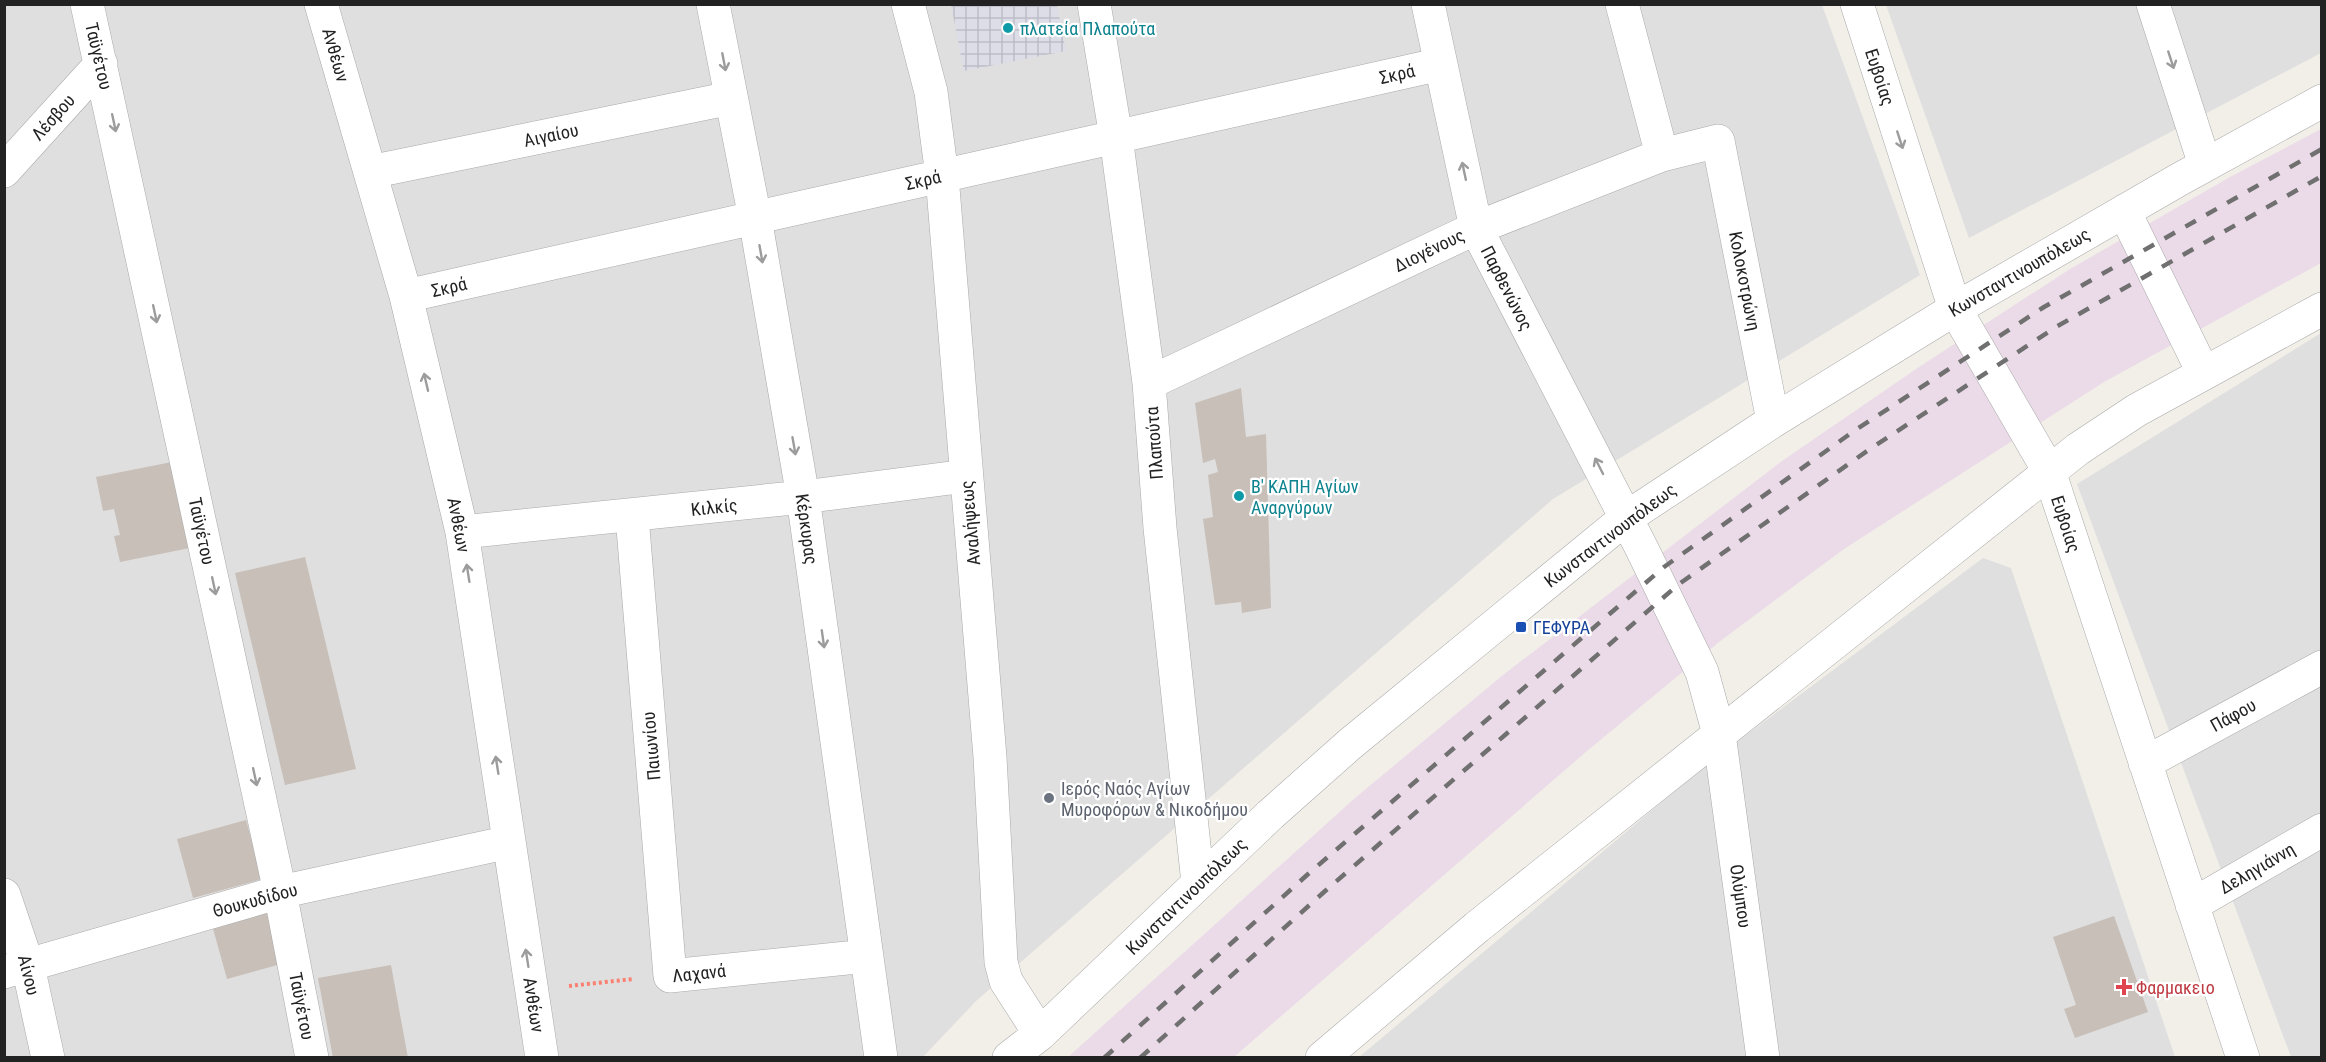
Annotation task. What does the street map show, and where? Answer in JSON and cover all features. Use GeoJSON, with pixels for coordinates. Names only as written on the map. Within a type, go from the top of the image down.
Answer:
{"type":"FeatureCollection","features":[{"type":"Feature","properties":{"kind":"street","name":"Ταϋγέτου"},"geometry":{"type":"LineString","coordinates":[[87,4],[280,892],[312,1058]]}},
{"type":"Feature","properties":{"kind":"street","name":"Ανθέων"},"geometry":{"type":"LineString","coordinates":[[321,4],[406,297],[462,532],[542,1058]]}},
{"type":"Feature","properties":{"kind":"street","name":"Κέρκυρας"},"geometry":{"type":"LineString","coordinates":[[713,4],[754,218],[803,497],[881,1058]]}},
{"type":"Feature","properties":{"kind":"street","name":"Αναλήψεως"},"geometry":{"type":"LineString","coordinates":[[908,4],[931,92],[942,176],[990,757],[1001,962],[1006,981],[1040,1034]]}},
{"type":"Feature","properties":{"kind":"street","name":"Πλαπούτα"},"geometry":{"type":"LineString","coordinates":[[1094,4],[1116,137],[1149,383],[1160,528],[1198,883]]}},
{"type":"Feature","properties":{"kind":"street","name":"Παρθενώνος"},"geometry":{"type":"LineString","coordinates":[[1428,4],[1476,228],[1626,518],[1702,672],[1719,734]]}},
{"type":"Feature","properties":{"kind":"street"},"geometry":{"type":"LineString","coordinates":[[1622,4],[1662,154]]}},
{"type":"Feature","properties":{"kind":"street","name":"Ευβοίας"},"geometry":{"type":"LineString","coordinates":[[1857,4],[1955,309],[2049,471],[2243,1058]]}},
{"type":"Feature","properties":{"kind":"street"},"geometry":{"type":"LineString","coordinates":[[2153,4],[2205,165]]}},
{"type":"Feature","properties":{"kind":"street","name":"Λέσβου"},"geometry":{"type":"LineString","coordinates":[[4,171],[101,64]]}},
{"type":"Feature","properties":{"kind":"street","name":"Σκρά"},"geometry":{"type":"LineString","coordinates":[[406,297],[1441,64]]}},
{"type":"Feature","properties":{"kind":"street","name":"Αιγαίου"},"geometry":{"type":"LineString","coordinates":[[370,172],[731,98]]}},
{"type":"Feature","properties":{"kind":"street","name":"Κωνσταντινουπόλεως"},"geometry":{"type":"LineString","coordinates":[[1009,1058],[1040,1034],[1198,883],[1350,744],[1626,518],[1773,421],[1955,309],[2205,165],[2322,101]]}},
{"type":"Feature","properties":{"kind":"street","name":"Διογένους"},"geometry":{"type":"LineString","coordinates":[[1149,383],[1476,228],[1662,154],[1718,141]]}},
{"type":"Feature","properties":{"kind":"street","name":"Κολοκοτρώνη"},"geometry":{"type":"LineString","coordinates":[[1718,141],[1773,421]]}},
{"type":"Feature","properties":{"kind":"street"},"geometry":{"type":"LineString","coordinates":[[2124,211],[2203,372]]}},
{"type":"Feature","properties":{"kind":"street"},"geometry":{"type":"LineString","coordinates":[[1322,1058],[1476,927],[2049,471],[2137,410],[2322,309]]}},
{"type":"Feature","properties":{"kind":"street","name":"Κιλκίς"},"geometry":{"type":"LineString","coordinates":[[462,532],[803,497],[966,476]]}},
{"type":"Feature","properties":{"kind":"street","name":"Παιωνίου"},"geometry":{"type":"LineString","coordinates":[[632,516],[670,976]]}},
{"type":"Feature","properties":{"kind":"street","name":"Πάφου"},"geometry":{"type":"LineString","coordinates":[[2145,763],[2322,667]]}},
{"type":"Feature","properties":{"kind":"street","name":"Ολύμπου"},"geometry":{"type":"LineString","coordinates":[[1719,734],[1763,1058]]}},
{"type":"Feature","properties":{"kind":"street","name":"Δεληγιάννη"},"geometry":{"type":"LineString","coordinates":[[2192,905],[2322,830]]}},
{"type":"Feature","properties":{"kind":"street","name":"Θουκυδίδου"},"geometry":{"type":"LineString","coordinates":[[16,969],[280,892],[509,842]]}},
{"type":"Feature","properties":{"kind":"street","name":"Αίνου"},"geometry":{"type":"LineString","coordinates":[[4,895],[16,969],[48,1058]]}},
{"type":"Feature","properties":{"kind":"street","name":"Λαχανά"},"geometry":{"type":"LineString","coordinates":[[670,976],[867,956]]}},
{"type":"Feature","properties":{"kind":"path","name":"Λαχανά"},"geometry":{"type":"LineString","coordinates":[[532,990],[670,976]]}},
{"type":"Feature","properties":{"kind":"shaded area"},"geometry":{"type":"Polygon","coordinates":[[[5,5],[1822,5],[1920,275],[1553,499],[976,1001],[923,1057],[5,1058],[5,5]]]}},
{"type":"Feature","properties":{"kind":"shaded area","name":"πλατεία Πλαπούτα"},"geometry":{"type":"Polygon","coordinates":[[[951,5],[1057,5],[1066,51],[964,71],[951,5]]]}},
{"type":"Feature","properties":{"kind":"shaded area"},"geometry":{"type":"Polygon","coordinates":[[[1886,5],[2321,5],[2321,53],[1969,238],[1886,5]]]}},
{"type":"Feature","properties":{"kind":"shaded area"},"geometry":{"type":"Polygon","coordinates":[[[2321,129],[2321,263],[2104,382],[1844,549],[1719,642],[1587,751],[1234,1057],[1067,1058],[1355,798],[1503,675],[1782,461],[1919,367],[2070,269],[2230,177],[2321,129]]]}},
{"type":"Feature","properties":{"kind":"shaded area"},"geometry":{"type":"Polygon","coordinates":[[[2321,333],[2321,1057],[2291,1057],[2077,484],[2321,333]]]}},
{"type":"Feature","properties":{"kind":"shaded area"},"geometry":{"type":"Polygon","coordinates":[[[1983,558],[2011,568],[2175,1057],[1358,1058],[1702,768],[1983,558]]]}},
{"type":"Feature","properties":{"kind":"building","name":"Β' ΚΑΠΗ Αγίων Αναργύρων"},"geometry":{"type":"Polygon","coordinates":[[[1241,388],[1246,437],[1266,434],[1271,608],[1242,613],[1241,602],[1215,605],[1203,519],[1213,517],[1208,475],[1218,472],[1215,459],[1203,463],[1195,403],[1241,388]]]}},
{"type":"Feature","properties":{"kind":"building"},"geometry":{"type":"Polygon","coordinates":[[[182,460],[200,546],[120,562],[114,536],[120,535],[114,509],[103,511],[96,477],[182,460]]]}},
{"type":"Feature","properties":{"kind":"building"},"geometry":{"type":"Polygon","coordinates":[[[305,557],[356,769],[285,785],[235,573],[305,557]]]}},
{"type":"Feature","properties":{"kind":"building"},"geometry":{"type":"Polygon","coordinates":[[[246,820],[262,879],[193,898],[177,839],[246,820]]]}},
{"type":"Feature","properties":{"kind":"building"},"geometry":{"type":"Polygon","coordinates":[[[266,910],[281,964],[227,979],[212,925],[266,910]]]}},
{"type":"Feature","properties":{"kind":"building"},"geometry":{"type":"Polygon","coordinates":[[[2114,916],[2148,1012],[2075,1038],[2064,1009],[2076,1005],[2053,937],[2114,916]]]}},
{"type":"Feature","properties":{"kind":"building"},"geometry":{"type":"Polygon","coordinates":[[[391,965],[408,1058],[333,1058],[318,978],[391,965]]]}},
{"type":"Feature","properties":{"kind":"railway"},"geometry":{"type":"LineString","coordinates":[[1104,1058],[1307,875],[1664,567],[1854,431],[2044,307],[2322,149]]}},
{"type":"Feature","properties":{"kind":"railway"},"geometry":{"type":"LineString","coordinates":[[1140,1058],[1324,892],[1679,584],[1867,451],[2056,327],[2322,176]]}},
{"type":"Feature","properties":{"kind":"place","name":"πλατεία Πλαπούτα"},"geometry":{"type":"Point","coordinates":[1008,28]}},
{"type":"Feature","properties":{"kind":"place","name":"Β' ΚΑΠΗ Αγίων Αναργύρων"},"geometry":{"type":"Point","coordinates":[1239,496]}},
{"type":"Feature","properties":{"kind":"place","name":"ΓΕΦΥΡΑ"},"geometry":{"type":"Point","coordinates":[1521,627]}},
{"type":"Feature","properties":{"kind":"place","name":"Ιερός Ναός Αγίων Μυροφόρων & Νικοδήμου"},"geometry":{"type":"Point","coordinates":[1049,798]}},
{"type":"Feature","properties":{"kind":"place","name":"Φαρμακειο"},"geometry":{"type":"Point","coordinates":[2124,987]}}]}
